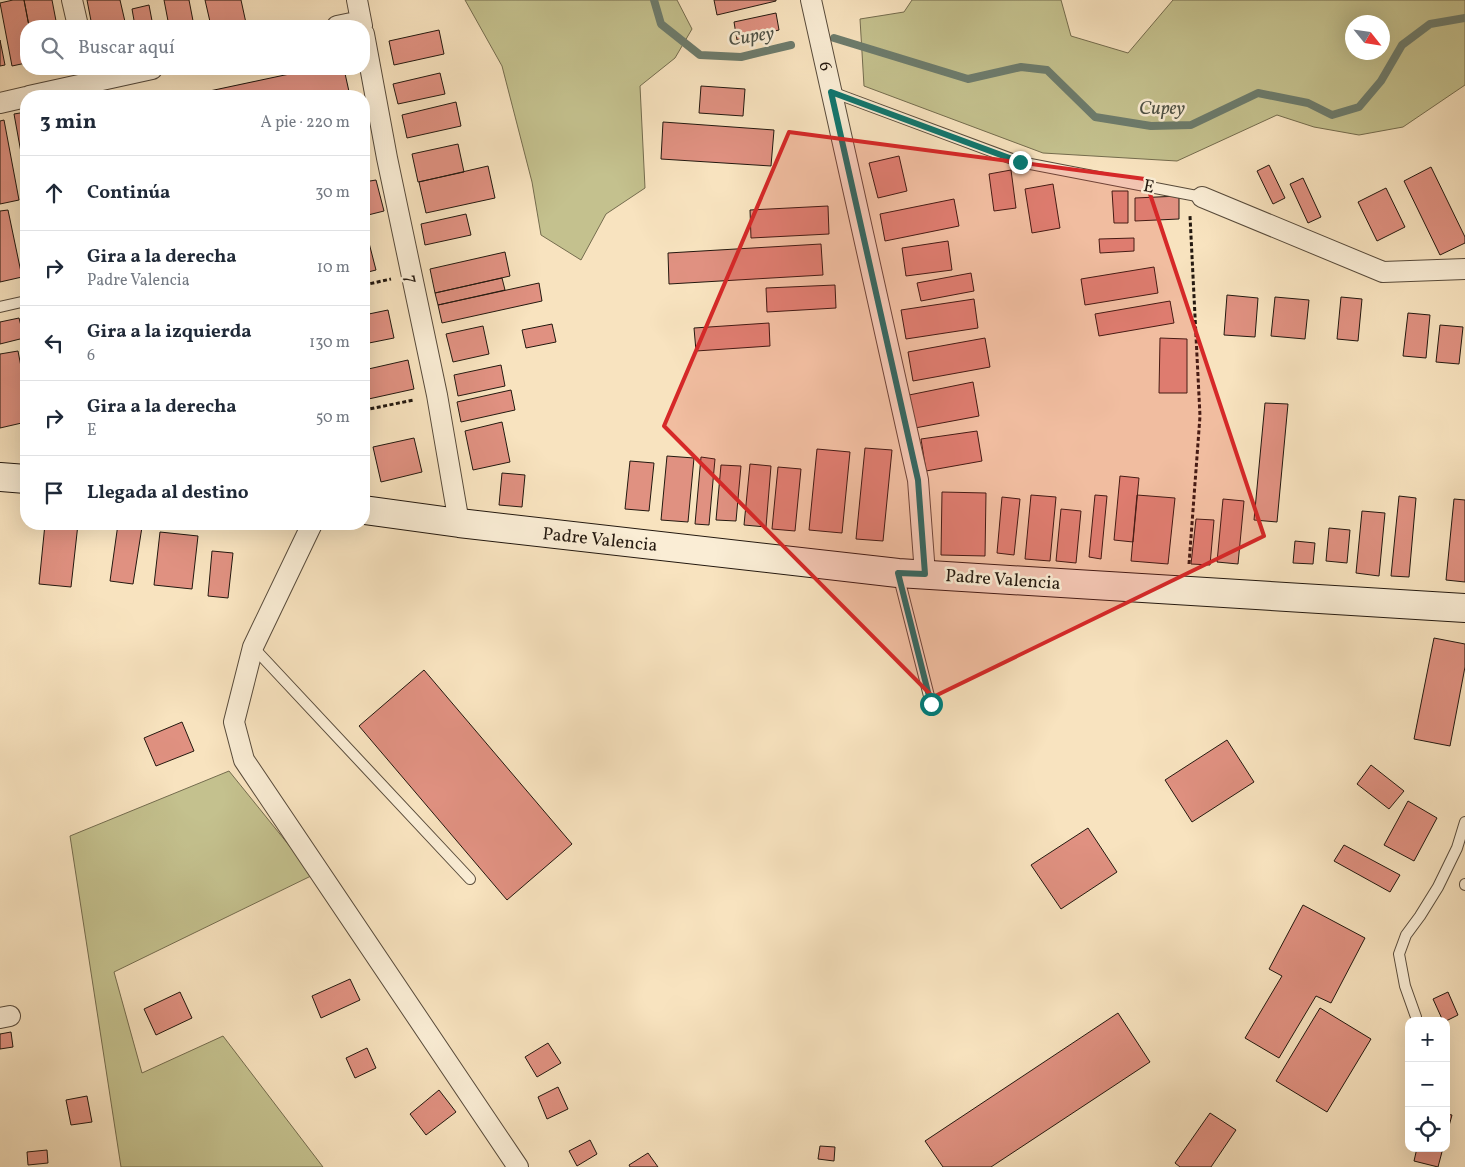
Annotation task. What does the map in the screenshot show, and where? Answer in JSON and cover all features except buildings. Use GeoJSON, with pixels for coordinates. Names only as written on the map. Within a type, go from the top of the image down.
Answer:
{"type":"FeatureCollection","features":[{"type":"Feature","properties":{"kind":"street"},"geometry":{"type":"LineString","coordinates":[[72,0],[77,20]]}},
{"type":"Feature","properties":{"kind":"street","name":"7"},"geometry":{"type":"LineString","coordinates":[[357,0],[361,20]]}},
{"type":"Feature","properties":{"kind":"street","name":"6"},"geometry":{"type":"LineString","coordinates":[[811,0],[918,480],[925,574]]}},
{"type":"Feature","properties":{"kind":"street","name":"7"},"geometry":{"type":"LineString","coordinates":[[370,69],[437,395],[459,523]]}},
{"type":"Feature","properties":{"kind":"street"},"geometry":{"type":"LineString","coordinates":[[58,90],[125,75]]}},
{"type":"Feature","properties":{"kind":"street"},"geometry":{"type":"LineString","coordinates":[[0,102],[20,98]]}},
{"type":"Feature","properties":{"kind":"street","name":"E"},"geometry":{"type":"LineString","coordinates":[[1195,196],[1383,272],[1465,269]]}},
{"type":"Feature","properties":{"kind":"street"},"geometry":{"type":"LineString","coordinates":[[0,477],[20,479]]}},
{"type":"Feature","properties":{"kind":"street","name":"Padre Valencia"},"geometry":{"type":"LineString","coordinates":[[370,511],[459,523],[898,573],[1465,608]]}},
{"type":"Feature","properties":{"kind":"street"},"geometry":{"type":"LineString","coordinates":[[309,530],[253,647],[234,722],[244,760],[518,1167]]}},
{"type":"Feature","properties":{"kind":"lane","name":"E"},"geometry":{"type":"LineString","coordinates":[[831,92],[1020,162],[1195,196]]}},
{"type":"Feature","properties":{"kind":"lane"},"geometry":{"type":"LineString","coordinates":[[0,307],[20,303]]}},
{"type":"Feature","properties":{"kind":"lane"},"geometry":{"type":"LineString","coordinates":[[898,573],[931,704]]}},
{"type":"Feature","properties":{"kind":"lane"},"geometry":{"type":"LineString","coordinates":[[253,647],[470,879]]}},
{"type":"Feature","properties":{"kind":"lane"},"geometry":{"type":"LineString","coordinates":[[1416,1017],[1405,986],[1400,954],[1406,936],[1438,886],[1457,848],[1465,822]]}},
{"type":"Feature","properties":{"kind":"path"},"geometry":{"type":"LineString","coordinates":[[1188,590],[1200,416],[1195,196]]}},
{"type":"Feature","properties":{"kind":"path"},"geometry":{"type":"LineString","coordinates":[[370,409],[437,395]]}},
{"type":"Feature","properties":{"kind":"highlighted area"},"geometry":{"type":"Polygon","coordinates":[[[789,132],[1145,179],[1264,536],[933,697],[664,426],[789,132]]]}},
{"type":"Feature","properties":{"kind":"shaded area"},"geometry":{"type":"Polygon","coordinates":[[[465,0],[677,0],[692,29],[675,58],[640,86],[645,188],[606,214],[581,260],[541,235],[532,182],[502,66],[465,0]]]}},
{"type":"Feature","properties":{"kind":"shaded area"},"geometry":{"type":"Polygon","coordinates":[[[912,0],[1061,0],[1071,36],[1128,53],[1173,0],[1465,0],[1465,85],[1403,127],[1359,135],[1314,127],[1277,115],[1177,161],[1043,153],[864,86],[860,19],[904,12],[912,0]]]}},
{"type":"Feature","properties":{"kind":"shaded area"},"geometry":{"type":"Polygon","coordinates":[[[229,771],[313,875],[114,972],[142,1073],[223,1036],[323,1167],[121,1167],[70,836],[229,771]]]}},
{"type":"Feature","properties":{"kind":"waterway","name":"Cupey"},"geometry":{"type":"LineString","coordinates":[[654,0],[661,24],[700,55],[741,57],[791,45]]}},
{"type":"Feature","properties":{"kind":"waterway","name":"Cupey"},"geometry":{"type":"LineString","coordinates":[[834,38],[968,79],[1021,67],[1047,70],[1095,117],[1151,126],[1191,125],[1258,93],[1308,103],[1332,115],[1359,107],[1381,81],[1402,45],[1430,24],[1465,18]]}},
{"type":"Feature","properties":{"kind":"route"},"geometry":{"type":"LineString","coordinates":[[931,704],[898,573],[925,574],[918,480],[831,92],[1020,162]]}}]}
